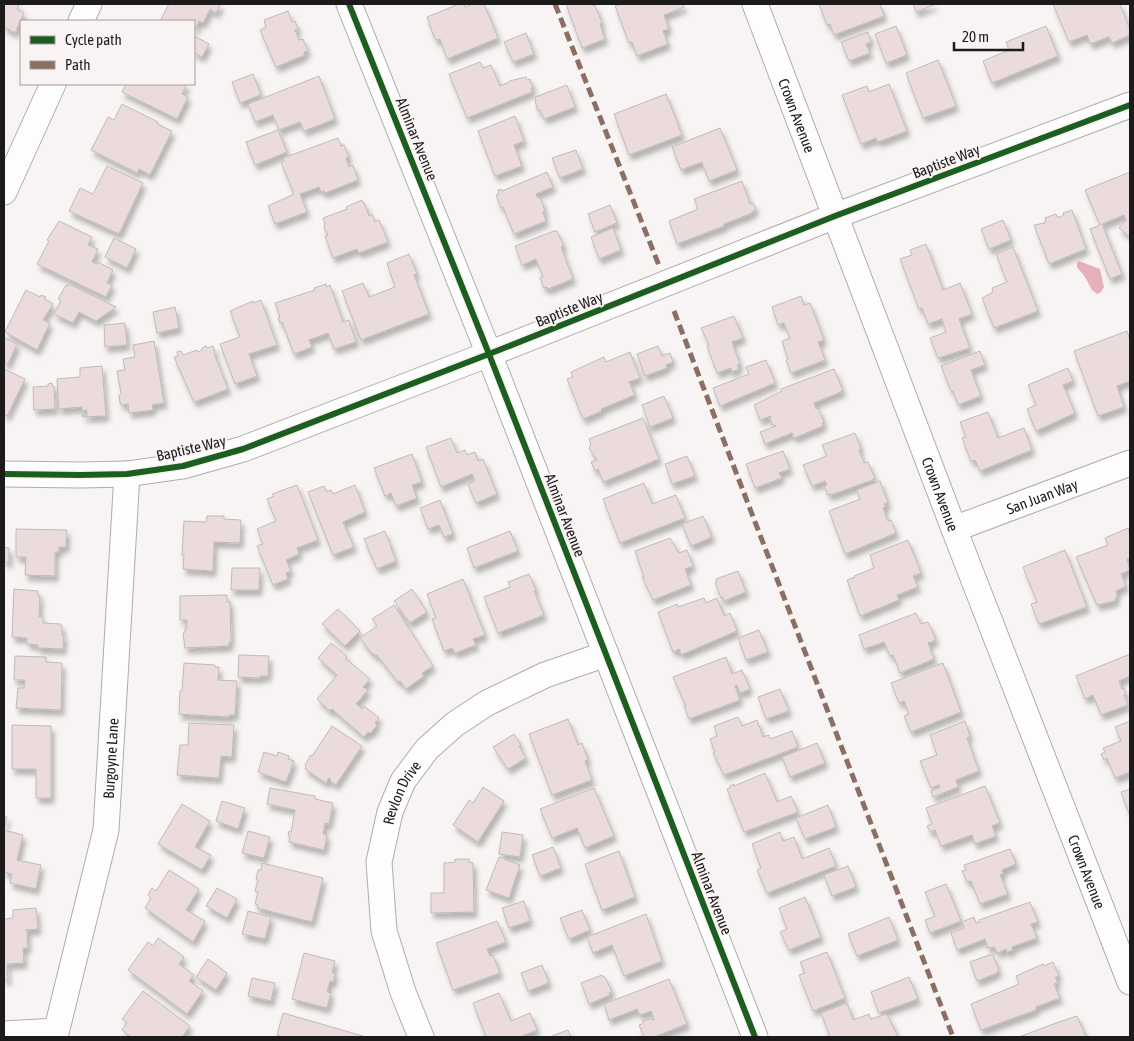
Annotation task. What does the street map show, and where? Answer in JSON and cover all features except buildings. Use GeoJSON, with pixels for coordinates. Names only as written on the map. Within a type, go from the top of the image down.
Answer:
{"type":"FeatureCollection","features":[{"type":"Feature","properties":{"kind":"street"},"geometry":{"type":"LineString","coordinates":[[81,20],[89,4]]}},
{"type":"Feature","properties":{"kind":"street","name":"Alminar Avenue"},"geometry":{"type":"LineString","coordinates":[[349,4],[489,354],[756,1037]]}},
{"type":"Feature","properties":{"kind":"street","name":"Crown Avenue"},"geometry":{"type":"LineString","coordinates":[[755,4],[954,529],[1130,982]]}},
{"type":"Feature","properties":{"kind":"street"},"geometry":{"type":"LineString","coordinates":[[4,192],[53,85]]}},
{"type":"Feature","properties":{"kind":"street","name":"Baptiste Way"},"geometry":{"type":"LineString","coordinates":[[4,474],[127,474],[183,466],[243,449],[489,354],[835,216],[1130,105]]}},
{"type":"Feature","properties":{"kind":"street","name":"San Juan Way"},"geometry":{"type":"LineString","coordinates":[[954,529],[1130,463]]}},
{"type":"Feature","properties":{"kind":"street","name":"Burgoyne Lane"},"geometry":{"type":"LineString","coordinates":[[55,1034],[106,830],[127,474]]}},
{"type":"Feature","properties":{"kind":"street","name":"Revlon Drive"},"geometry":{"type":"LineString","coordinates":[[421,1037],[384,931],[379,862],[390,812],[403,781],[427,749],[455,724],[487,703],[545,675],[606,654]]}},
{"type":"Feature","properties":{"kind":"street"},"geometry":{"type":"LineString","coordinates":[[4,1034],[55,1034]]}},
{"type":"Feature","properties":{"kind":"shaded area"},"geometry":{"type":"Polygon","coordinates":[[[1079,261],[1100,269],[1104,287],[1101,292],[1097,294],[1092,290],[1077,267],[1079,261]]]}},
{"type":"Feature","properties":{"kind":"marked path"},"geometry":{"type":"LineString","coordinates":[[555,4],[660,268]]}},
{"type":"Feature","properties":{"kind":"marked path"},"geometry":{"type":"LineString","coordinates":[[674,311],[953,1037]]}},
{"type":"Feature","properties":{"kind":"cycle path"},"geometry":{"type":"LineString","coordinates":[[349,4],[489,354],[755,1037]]}},
{"type":"Feature","properties":{"kind":"cycle path"},"geometry":{"type":"LineString","coordinates":[[4,474],[127,474],[183,466],[243,449],[489,354],[835,216],[1130,105]]}}]}
